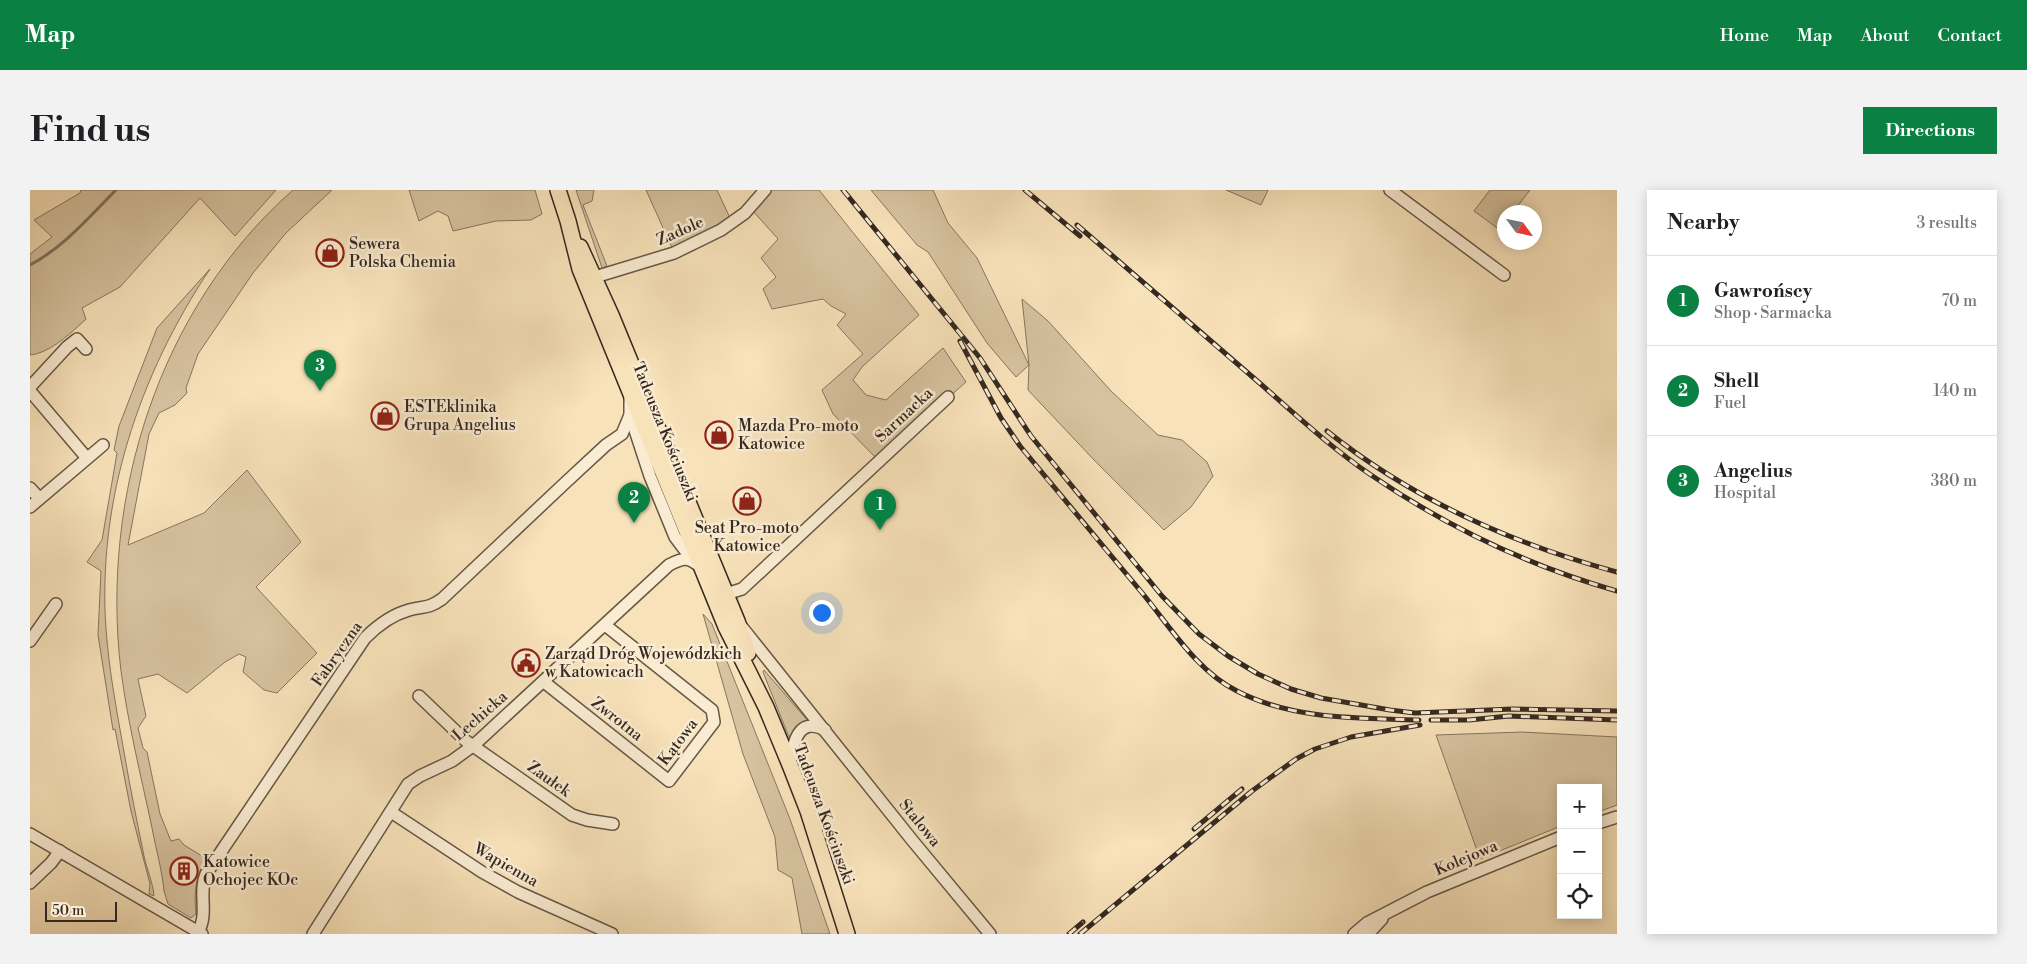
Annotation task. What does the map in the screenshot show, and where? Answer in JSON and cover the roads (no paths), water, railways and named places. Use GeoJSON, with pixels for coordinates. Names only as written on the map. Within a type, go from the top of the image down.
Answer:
{"type":"FeatureCollection","features":[{"type":"Feature","properties":{"kind":"main road","name":"Tadeusza Kościuszki"},"geometry":{"type":"LineString","coordinates":[[558,190],[580,269],[698,564],[726,627],[766,707]]}},
{"type":"Feature","properties":{"kind":"main road","name":"Tadeusza Kościuszki"},"geometry":{"type":"LineString","coordinates":[[568,221],[595,277],[737,621],[766,707],[808,811],[847,934]]}},
{"type":"Feature","properties":{"kind":"street","name":"Zadole"},"geometry":{"type":"LineString","coordinates":[[595,277],[674,253],[720,230],[745,213],[765,190]]}},
{"type":"Feature","properties":{"kind":"street"},"geometry":{"type":"LineString","coordinates":[[1390,190],[1504,275]]}},
{"type":"Feature","properties":{"kind":"street"},"geometry":{"type":"LineString","coordinates":[[86,349],[77,339],[67,347],[30,389],[86,457]]}},
{"type":"Feature","properties":{"kind":"street"},"geometry":{"type":"LineString","coordinates":[[630,394],[630,414],[650,476],[679,543],[698,564]]}},
{"type":"Feature","properties":{"kind":"street","name":"Sarmacka"},"geometry":{"type":"LineString","coordinates":[[726,594],[742,589],[948,397]]}},
{"type":"Feature","properties":{"kind":"street"},"geometry":{"type":"LineString","coordinates":[[630,414],[622,434],[639,441]]}},
{"type":"Feature","properties":{"kind":"street","name":"Fabryczna"},"geometry":{"type":"LineString","coordinates":[[200,933],[204,919],[202,889],[206,874],[365,638],[385,620],[406,611],[424,609],[442,599],[606,445],[622,434]]}},
{"type":"Feature","properties":{"kind":"street"},"geometry":{"type":"LineString","coordinates":[[30,507],[86,457],[103,445]]}},
{"type":"Feature","properties":{"kind":"street"},"geometry":{"type":"LineString","coordinates":[[30,488],[39,498]]}},
{"type":"Feature","properties":{"kind":"street"},"geometry":{"type":"LineString","coordinates":[[669,565],[679,543]]}},
{"type":"Feature","properties":{"kind":"street"},"geometry":{"type":"LineString","coordinates":[[669,565],[680,560],[698,564]]}},
{"type":"Feature","properties":{"kind":"street","name":"Lechicka"},"geometry":{"type":"LineString","coordinates":[[312,934],[408,784],[420,776],[452,761],[474,745],[669,565]]}},
{"type":"Feature","properties":{"kind":"street"},"geometry":{"type":"LineString","coordinates":[[30,641],[56,604]]}},
{"type":"Feature","properties":{"kind":"street","name":"Stalowa"},"geometry":{"type":"LineString","coordinates":[[737,621],[912,840],[990,934]]}},
{"type":"Feature","properties":{"kind":"street","name":"Kątowa"},"geometry":{"type":"LineString","coordinates":[[604,625],[712,710],[714,722],[669,781]]}},
{"type":"Feature","properties":{"kind":"street","name":"Zwrotna"},"geometry":{"type":"LineString","coordinates":[[544,682],[669,781]]}},
{"type":"Feature","properties":{"kind":"street","name":"Zaułek"},"geometry":{"type":"LineString","coordinates":[[419,696],[466,741],[572,815],[587,820],[613,824]]}},
{"type":"Feature","properties":{"kind":"street"},"geometry":{"type":"LineString","coordinates":[[790,765],[793,744],[798,734],[805,728],[812,726],[826,731]]}},
{"type":"Feature","properties":{"kind":"street","name":"Wapienna"},"geometry":{"type":"LineString","coordinates":[[391,812],[482,872],[518,892],[612,934]]}},
{"type":"Feature","properties":{"kind":"street"},"geometry":{"type":"LineString","coordinates":[[1602,822],[1617,817]]}},
{"type":"Feature","properties":{"kind":"street"},"geometry":{"type":"LineString","coordinates":[[30,834],[200,933]]}},
{"type":"Feature","properties":{"kind":"street","name":"Kolejowa"},"geometry":{"type":"LineString","coordinates":[[1354,934],[1367,923],[1427,892],[1557,839]]}},
{"type":"Feature","properties":{"kind":"street"},"geometry":{"type":"LineString","coordinates":[[30,883],[60,851]]}},
{"type":"Feature","properties":{"kind":"street","name":"Kolejowa"},"geometry":{"type":"LineString","coordinates":[[1368,934],[1387,914]]}},
{"type":"Feature","properties":{"kind":"waterway"},"geometry":{"type":"LineString","coordinates":[[30,265],[65,240],[116,190]]}},
{"type":"Feature","properties":{"kind":"railway"},"geometry":{"type":"LineString","coordinates":[[843,190],[980,358],[1031,436],[1162,596],[1199,634],[1228,656],[1258,674],[1291,689],[1321,698],[1390,710],[1415,713],[1513,709],[1617,711]]}},
{"type":"Feature","properties":{"kind":"railway"},"geometry":{"type":"LineString","coordinates":[[1025,190],[1080,236]]}},
{"type":"Feature","properties":{"kind":"railway"},"geometry":{"type":"LineString","coordinates":[[1077,225],[1316,432],[1371,475],[1429,512],[1490,543],[1552,570],[1617,591]]}},
{"type":"Feature","properties":{"kind":"railway"},"geometry":{"type":"LineString","coordinates":[[960,341],[1001,418],[1020,446],[1186,648],[1209,672],[1237,691],[1280,707],[1326,716],[1419,720]]}},
{"type":"Feature","properties":{"kind":"railway"},"geometry":{"type":"LineString","coordinates":[[1327,431],[1394,478],[1465,516],[1540,548],[1617,572]]}},
{"type":"Feature","properties":{"kind":"railway"},"geometry":{"type":"LineString","coordinates":[[1431,720],[1469,720],[1509,716],[1617,720]]}},
{"type":"Feature","properties":{"kind":"railway"},"geometry":{"type":"LineString","coordinates":[[1080,934],[1252,791],[1296,759],[1315,749],[1351,737],[1420,725]]}},
{"type":"Feature","properties":{"kind":"railway"},"geometry":{"type":"LineString","coordinates":[[1194,829],[1242,789]]}},
{"type":"Feature","properties":{"kind":"railway"},"geometry":{"type":"LineString","coordinates":[[1069,934],[1083,922]]}},
{"type":"Feature","properties":{"kind":"place","name":"Sewera Polska Chemia"},"geometry":{"type":"Point","coordinates":[330,253]}},
{"type":"Feature","properties":{"kind":"place","name":"Angelius"},"geometry":{"type":"Point","coordinates":[320,391]}},
{"type":"Feature","properties":{"kind":"place","name":"ESTEklinika Grupa Angelius"},"geometry":{"type":"Point","coordinates":[385,416]}},
{"type":"Feature","properties":{"kind":"place","name":"Mazda Pro-moto Katowice"},"geometry":{"type":"Point","coordinates":[719,435]}},
{"type":"Feature","properties":{"kind":"place","name":"Seat Pro-moto Katowice"},"geometry":{"type":"Point","coordinates":[747,501]}},
{"type":"Feature","properties":{"kind":"place","name":"Shell"},"geometry":{"type":"Point","coordinates":[634,523]}},
{"type":"Feature","properties":{"kind":"place","name":"Gawrońscy"},"geometry":{"type":"Point","coordinates":[880,530]}},
{"type":"Feature","properties":{"kind":"place","name":"Zarząd Dróg Wojewódzkich w Katowicach"},"geometry":{"type":"Point","coordinates":[526,663]}},
{"type":"Feature","properties":{"kind":"place","name":"Katowice Ochojec KOc"},"geometry":{"type":"Point","coordinates":[184,871]}}]}
